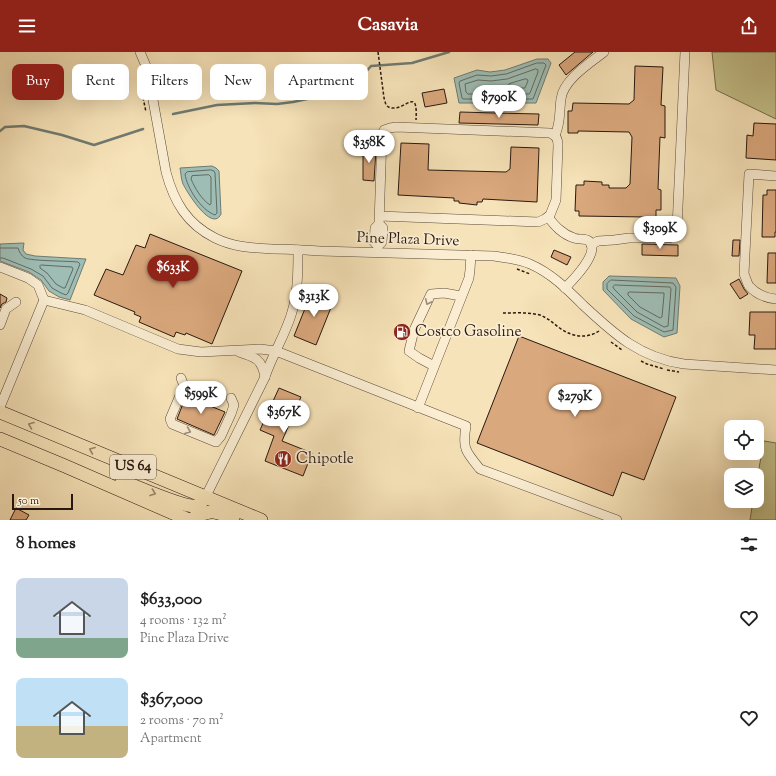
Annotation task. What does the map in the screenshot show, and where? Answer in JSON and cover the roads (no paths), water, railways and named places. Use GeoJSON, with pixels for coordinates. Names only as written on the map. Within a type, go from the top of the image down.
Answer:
{"type":"FeatureCollection","features":[{"type":"Feature","properties":{"kind":"highway","name":"US 64"},"geometry":{"type":"LineString","coordinates":[[0,412],[261,520]]}},
{"type":"Feature","properties":{"kind":"highway","name":"US 64"},"geometry":{"type":"LineString","coordinates":[[0,439],[190,520]]}},
{"type":"Feature","properties":{"kind":"highway"},"geometry":{"type":"LineString","coordinates":[[49,459],[70,463],[179,503],[196,506],[205,498]]}},
{"type":"Feature","properties":{"kind":"highway"},"geometry":{"type":"LineString","coordinates":[[190,520],[206,512],[217,512],[239,520]]}},
{"type":"Feature","properties":{"kind":"street","name":"Pine Plaza Drive"},"geometry":{"type":"LineString","coordinates":[[140,52],[149,78],[166,172],[175,200],[185,215],[198,227],[215,238],[250,248],[298,250],[378,249],[507,258],[529,264],[547,274],[566,288],[588,310],[626,343],[646,354],[671,363],[776,370]]}},
{"type":"Feature","properties":{"kind":"street"},"geometry":{"type":"LineString","coordinates":[[555,136],[559,128],[561,97],[565,86],[604,52]]}},
{"type":"Feature","properties":{"kind":"street"},"geometry":{"type":"LineString","coordinates":[[591,245],[598,241],[629,238],[669,238],[675,234],[677,228],[685,52]]}},
{"type":"Feature","properties":{"kind":"street"},"geometry":{"type":"LineString","coordinates":[[378,249],[382,242],[383,228],[379,220],[382,135],[384,130],[390,128],[416,128],[550,133],[558,139],[556,200],[550,215],[545,219],[538,222],[379,220]]}},
{"type":"Feature","properties":{"kind":"street"},"geometry":{"type":"LineString","coordinates":[[776,176],[749,174],[744,274],[749,286],[758,294],[770,298],[776,298]]}},
{"type":"Feature","properties":{"kind":"street"},"geometry":{"type":"LineString","coordinates":[[548,217],[559,230],[566,235],[575,239],[589,241],[591,245],[591,252],[584,266],[566,288]]}},
{"type":"Feature","properties":{"kind":"street"},"geometry":{"type":"LineString","coordinates":[[205,498],[265,377],[292,312],[296,290],[298,250]]}},
{"type":"Feature","properties":{"kind":"street"},"geometry":{"type":"LineString","coordinates":[[418,408],[469,278],[470,256]]}},
{"type":"Feature","properties":{"kind":"street"},"geometry":{"type":"LineString","coordinates":[[0,267],[28,278],[38,285],[44,300],[0,408]]}},
{"type":"Feature","properties":{"kind":"street"},"geometry":{"type":"LineString","coordinates":[[434,366],[419,358],[409,350],[414,330],[431,294],[444,293],[461,296]]}},
{"type":"Feature","properties":{"kind":"street"},"geometry":{"type":"LineString","coordinates":[[44,300],[85,310],[178,349],[201,352],[260,349],[276,351],[466,426],[464,446],[469,457],[480,469],[617,520]]}},
{"type":"Feature","properties":{"kind":"street"},"geometry":{"type":"LineString","coordinates":[[0,325],[6,309],[16,302]]}},
{"type":"Feature","properties":{"kind":"street"},"geometry":{"type":"LineString","coordinates":[[234,350],[257,360],[262,366],[265,377]]}},
{"type":"Feature","properties":{"kind":"street"},"geometry":{"type":"LineString","coordinates":[[182,378],[184,386],[170,419],[172,424],[216,442],[221,436],[234,406],[231,398]]}},
{"type":"Feature","properties":{"kind":"water"},"geometry":{"type":"Polygon","coordinates":[[[537,59],[548,59],[551,63],[536,103],[459,103],[454,78],[477,70],[490,72],[505,70],[537,59]]]}},
{"type":"Feature","properties":{"kind":"water"},"geometry":{"type":"Polygon","coordinates":[[[212,166],[219,171],[221,214],[217,218],[212,218],[206,215],[194,202],[183,184],[180,168],[212,166]]]}},
{"type":"Feature","properties":{"kind":"water"},"geometry":{"type":"Polygon","coordinates":[[[24,243],[23,250],[26,254],[35,256],[86,259],[70,300],[59,297],[49,291],[41,280],[29,272],[0,261],[0,244],[24,243]]]}},
{"type":"Feature","properties":{"kind":"water"},"geometry":{"type":"Polygon","coordinates":[[[609,276],[676,278],[680,286],[677,333],[664,337],[631,319],[603,290],[603,282],[609,276]]]}},
{"type":"Feature","properties":{"kind":"waterway"},"geometry":{"type":"LineString","coordinates":[[173,114],[217,105],[255,103],[277,104],[312,98],[340,86],[353,87],[371,66],[412,63],[449,52]]}},
{"type":"Feature","properties":{"kind":"waterway"},"geometry":{"type":"LineString","coordinates":[[0,131],[5,127],[24,126],[62,135],[94,145],[143,129]]}},
{"type":"Feature","properties":{"kind":"place","name":"Costco Gasoline"},"geometry":{"type":"Point","coordinates":[402,332]}},
{"type":"Feature","properties":{"kind":"place","name":"Chipotle"},"geometry":{"type":"Point","coordinates":[283,459]}}]}
